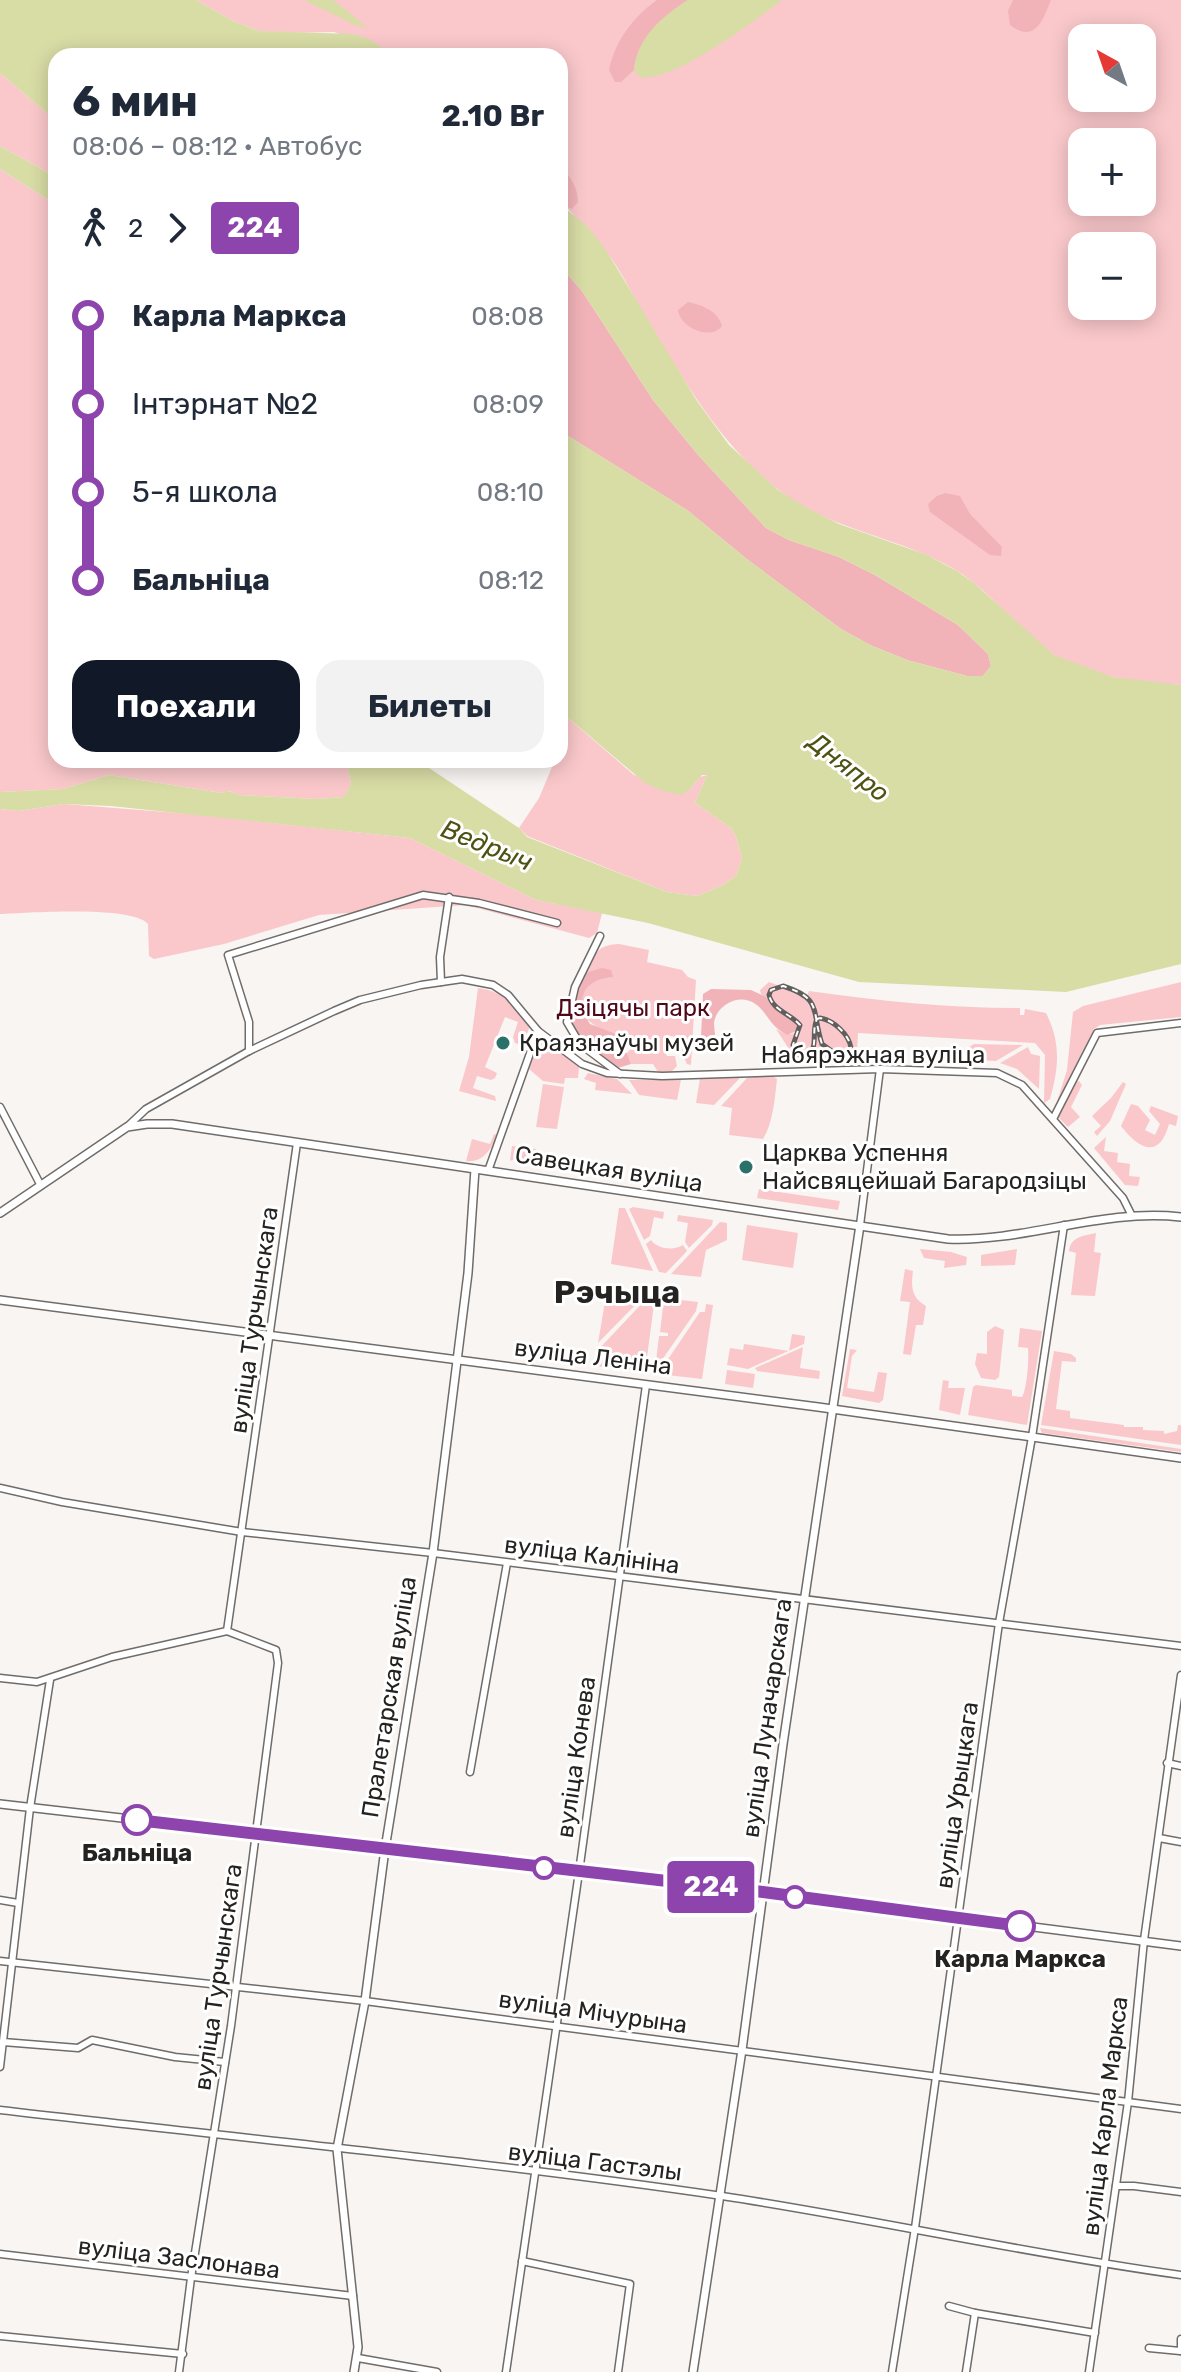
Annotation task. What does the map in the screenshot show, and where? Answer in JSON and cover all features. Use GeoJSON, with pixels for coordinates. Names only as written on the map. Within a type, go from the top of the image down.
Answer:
{"type":"FeatureCollection","features":[{"type":"Feature","properties":{"kind":"street"},"geometry":{"type":"LineString","coordinates":[[249,1051],[249,1022],[228,955],[423,895],[449,897],[557,923]]}},
{"type":"Feature","properties":{"kind":"street"},"geometry":{"type":"LineString","coordinates":[[441,982],[440,957],[449,897]]}},
{"type":"Feature","properties":{"kind":"street"},"geometry":{"type":"LineString","coordinates":[[600,936],[575,987],[567,1022],[580,1044],[621,1075]]}},
{"type":"Feature","properties":{"kind":"street","name":"Набярэжная вуліца"},"geometry":{"type":"LineString","coordinates":[[127,1127],[146,1109],[249,1051],[360,1000],[462,979],[493,985],[508,995],[538,1031],[582,1064],[607,1073],[662,1076],[880,1069],[997,1073],[1022,1085],[1123,1198],[1131,1214]]}},
{"type":"Feature","properties":{"kind":"street"},"geometry":{"type":"LineString","coordinates":[[1053,1119],[1093,1038],[1100,1031],[1181,1023]]}},
{"type":"Feature","properties":{"kind":"street"},"geometry":{"type":"LineString","coordinates":[[488,1171],[538,1031]]}},
{"type":"Feature","properties":{"kind":"street","name":"вуліца Луначарскага"},"geometry":{"type":"LineString","coordinates":[[693,2372],[742,2050],[880,1069]]}},
{"type":"Feature","properties":{"kind":"street"},"geometry":{"type":"LineString","coordinates":[[0,1107],[40,1184]]}},
{"type":"Feature","properties":{"kind":"street","name":"Савецкая вуліца"},"geometry":{"type":"LineString","coordinates":[[127,1127],[172,1124],[965,1240],[1131,1214],[1181,1217]]}},
{"type":"Feature","properties":{"kind":"street"},"geometry":{"type":"LineString","coordinates":[[0,1213],[127,1127]]}},
{"type":"Feature","properties":{"kind":"street","name":"вуліца Турчынскага"},"geometry":{"type":"LineString","coordinates":[[179,2372],[236,1985],[278,1663],[276,1650],[227,1631],[297,1143]]}},
{"type":"Feature","properties":{"kind":"street","name":"Пралетарская вуліца"},"geometry":{"type":"LineString","coordinates":[[354,2372],[358,2358],[337,2149],[365,2001],[385,1849],[433,1553],[468,1273],[475,1169]]}},
{"type":"Feature","properties":{"kind":"street","name":"вуліца Урыцкага"},"geometry":{"type":"LineString","coordinates":[[892,2372],[915,2228],[999,1623],[1032,1437],[1064,1224]]}},
{"type":"Feature","properties":{"kind":"street","name":"вуліца Леніна"},"geometry":{"type":"LineString","coordinates":[[0,1300],[1181,1458]]}},
{"type":"Feature","properties":{"kind":"street","name":"вуліца Конева"},"geometry":{"type":"LineString","coordinates":[[506,2372],[646,1385]]}},
{"type":"Feature","properties":{"kind":"street","name":"вуліца Калініна"},"geometry":{"type":"LineString","coordinates":[[0,1488],[62,1502],[242,1532],[1181,1646]]}},
{"type":"Feature","properties":{"kind":"street"},"geometry":{"type":"LineString","coordinates":[[470,1772],[507,1563]]}},
{"type":"Feature","properties":{"kind":"street"},"geometry":{"type":"LineString","coordinates":[[0,1678],[37,1682],[50,1680],[112,1657],[227,1631]]}},
{"type":"Feature","properties":{"kind":"street","name":"вуліца Карла Маркса"},"geometry":{"type":"LineString","coordinates":[[1089,2372],[1128,2102],[1144,1940],[1181,1675]]}},
{"type":"Feature","properties":{"kind":"street"},"geometry":{"type":"LineString","coordinates":[[0,2067],[30,1808],[50,1680]]}},
{"type":"Feature","properties":{"kind":"street"},"geometry":{"type":"LineString","coordinates":[[1167,1763],[1181,1766]]}},
{"type":"Feature","properties":{"kind":"street"},"geometry":{"type":"LineString","coordinates":[[0,1804],[763,1892],[1181,1946]]}},
{"type":"Feature","properties":{"kind":"street"},"geometry":{"type":"LineString","coordinates":[[1159,1838],[1181,1842]]}},
{"type":"Feature","properties":{"kind":"street"},"geometry":{"type":"LineString","coordinates":[[0,1900],[18,1903]]}},
{"type":"Feature","properties":{"kind":"street","name":"вуліца Мічурына"},"geometry":{"type":"LineString","coordinates":[[0,1961],[236,1985],[557,2025],[1181,2109]]}},
{"type":"Feature","properties":{"kind":"street"},"geometry":{"type":"LineString","coordinates":[[3,2042],[78,2048],[92,2040],[175,2057],[225,2062]]}},
{"type":"Feature","properties":{"kind":"street","name":"вуліца Гастэлы"},"geometry":{"type":"LineString","coordinates":[[0,2110],[720,2196],[915,2228],[1104,2265],[1181,2275]]}},
{"type":"Feature","properties":{"kind":"street"},"geometry":{"type":"LineString","coordinates":[[1116,2186],[1181,2192]]}},
{"type":"Feature","properties":{"kind":"street","name":"вуліца Заслонава"},"geometry":{"type":"LineString","coordinates":[[0,2254],[353,2296]]}},
{"type":"Feature","properties":{"kind":"street"},"geometry":{"type":"LineString","coordinates":[[522,2261],[630,2284],[618,2372]]}},
{"type":"Feature","properties":{"kind":"street"},"geometry":{"type":"LineString","coordinates":[[949,2306],[1095,2333]]}},
{"type":"Feature","properties":{"kind":"street"},"geometry":{"type":"LineString","coordinates":[[966,2372],[975,2313]]}},
{"type":"Feature","properties":{"kind":"street"},"geometry":{"type":"LineString","coordinates":[[0,2336],[183,2354]]}},
{"type":"Feature","properties":{"kind":"street"},"geometry":{"type":"LineString","coordinates":[[1149,2348],[1180,2351],[1181,2339]]}},
{"type":"Feature","properties":{"kind":"street"},"geometry":{"type":"LineString","coordinates":[[358,2358],[437,2372]]}},
{"type":"Feature","properties":{"kind":"green space"},"geometry":{"type":"Polygon","coordinates":[[[196,0],[1181,0],[1181,685],[1125,679],[1070,663],[1038,643],[962,574],[917,551],[821,515],[776,488],[754,469],[700,403],[609,255],[568,209],[568,48],[379,48],[334,32],[259,31],[233,21],[196,0]]]}},
{"type":"Feature","properties":{"kind":"green space"},"geometry":{"type":"Polygon","coordinates":[[[0,73],[48,114],[48,173],[0,146],[0,73]]]}},
{"type":"Feature","properties":{"kind":"green space"},"geometry":{"type":"Polygon","coordinates":[[[0,169],[48,200],[48,768],[348,768],[351,784],[345,797],[316,799],[238,795],[229,791],[222,793],[109,775],[63,789],[0,792],[0,169]]]}},
{"type":"Feature","properties":{"kind":"green space"},"geometry":{"type":"Polygon","coordinates":[[[568,718],[634,775],[689,790],[700,777],[707,775],[695,803],[731,828],[742,858],[736,876],[697,896],[667,892],[527,836],[519,828],[539,798],[552,768],[568,768],[568,718]]]}},
{"type":"Feature","properties":{"kind":"green space"},"geometry":{"type":"Polygon","coordinates":[[[64,804],[191,814],[410,838],[536,900],[602,913],[597,933],[589,938],[466,905],[319,915],[224,944],[154,959],[149,956],[148,924],[138,918],[101,912],[0,914],[0,809],[18,811],[64,804]]]}},
{"type":"Feature","properties":{"kind":"green space","name":"Дзіцячы парк"},"geometry":{"type":"Polygon","coordinates":[[[619,944],[649,950],[647,962],[682,970],[696,980],[691,1065],[687,1064],[673,1036],[668,1037],[673,1049],[665,1050],[667,1056],[675,1056],[677,1066],[671,1072],[658,1072],[653,1064],[631,1064],[627,1053],[632,1048],[629,1037],[604,1030],[586,1018],[581,1009],[581,1000],[586,989],[597,978],[585,973],[601,949],[619,944]]]}},
{"type":"Feature","properties":{"kind":"green space"},"geometry":{"type":"Polygon","coordinates":[[[769,982],[807,996],[809,991],[914,1003],[1020,1008],[1020,1015],[1024,1015],[1025,1009],[1046,1013],[1057,1055],[1050,1099],[1044,1103],[1045,1055],[1035,1043],[858,1033],[857,1053],[849,1063],[798,1063],[776,1029],[788,1034],[799,1030],[794,1018],[777,1009],[761,994],[760,990],[769,982]]]}},
{"type":"Feature","properties":{"kind":"green space"},"geometry":{"type":"Polygon","coordinates":[[[1181,982],[1181,1017],[1100,1025],[1094,1029],[1056,1105],[1067,1070],[1073,1012],[1083,1006],[1181,982]]]}},
{"type":"Feature","properties":{"kind":"green space"},"geometry":{"type":"Polygon","coordinates":[[[478,988],[502,996],[530,1025],[523,1046],[515,1043],[513,1037],[518,1022],[505,1017],[485,1067],[497,1073],[495,1078],[491,1080],[477,1076],[473,1088],[495,1096],[496,1101],[459,1091],[469,1057],[478,988]]]}},
{"type":"Feature","properties":{"kind":"green space"},"geometry":{"type":"Polygon","coordinates":[[[542,1042],[561,1051],[579,1067],[578,1078],[565,1078],[564,1084],[543,1081],[529,1069],[534,1047],[542,1042]]]}},
{"type":"Feature","properties":{"kind":"green space"},"geometry":{"type":"Polygon","coordinates":[[[974,1044],[1023,1045],[996,1061],[949,1059],[974,1044]]]}},
{"type":"Feature","properties":{"kind":"green space"},"geometry":{"type":"Polygon","coordinates":[[[1028,1047],[1031,1054],[1040,1056],[1039,1089],[1017,1069],[1000,1063],[1028,1047]]]}},
{"type":"Feature","properties":{"kind":"green space"},"geometry":{"type":"Polygon","coordinates":[[[588,1073],[617,1079],[632,1094],[595,1090],[596,1083],[584,1079],[588,1073]]]}},
{"type":"Feature","properties":{"kind":"green space"},"geometry":{"type":"Polygon","coordinates":[[[771,1075],[777,1079],[771,1118],[763,1139],[729,1135],[732,1108],[721,1106],[747,1078],[771,1075]]]}},
{"type":"Feature","properties":{"kind":"green space"},"geometry":{"type":"Polygon","coordinates":[[[700,1078],[740,1078],[714,1105],[696,1103],[700,1078]]]}},
{"type":"Feature","properties":{"kind":"green space"},"geometry":{"type":"Polygon","coordinates":[[[629,1080],[681,1080],[677,1100],[639,1095],[629,1080]]]}},
{"type":"Feature","properties":{"kind":"green space"},"geometry":{"type":"Polygon","coordinates":[[[1079,1081],[1082,1085],[1071,1107],[1080,1117],[1068,1127],[1058,1117],[1075,1082],[1079,1081]]]}},
{"type":"Feature","properties":{"kind":"green space"},"geometry":{"type":"Polygon","coordinates":[[[1123,1082],[1126,1084],[1110,1121],[1097,1136],[1094,1132],[1101,1126],[1092,1116],[1123,1082]]]}},
{"type":"Feature","properties":{"kind":"green space"},"geometry":{"type":"Polygon","coordinates":[[[543,1084],[564,1087],[557,1129],[536,1127],[543,1084]]]}},
{"type":"Feature","properties":{"kind":"green space"},"geometry":{"type":"Polygon","coordinates":[[[1131,1104],[1138,1106],[1150,1120],[1145,1130],[1155,1135],[1160,1124],[1149,1111],[1151,1106],[1178,1116],[1176,1126],[1169,1124],[1165,1136],[1154,1147],[1141,1145],[1121,1126],[1131,1104]]]}},
{"type":"Feature","properties":{"kind":"green space"},"geometry":{"type":"Polygon","coordinates":[[[494,1134],[497,1135],[486,1154],[477,1160],[466,1161],[472,1139],[490,1144],[494,1134]]]}},
{"type":"Feature","properties":{"kind":"green space"},"geometry":{"type":"Polygon","coordinates":[[[1106,1137],[1104,1151],[1118,1153],[1117,1162],[1130,1164],[1129,1176],[1140,1177],[1138,1186],[1125,1185],[1094,1148],[1106,1137]]]}},
{"type":"Feature","properties":{"kind":"green space"},"geometry":{"type":"Polygon","coordinates":[[[512,1146],[536,1149],[545,1162],[540,1166],[514,1161],[517,1158],[510,1161],[512,1146]]]}},
{"type":"Feature","properties":{"kind":"green space"},"geometry":{"type":"Polygon","coordinates":[[[759,1189],[840,1201],[838,1210],[757,1198],[759,1189]]]}},
{"type":"Feature","properties":{"kind":"green space"},"geometry":{"type":"Polygon","coordinates":[[[619,1208],[625,1208],[653,1271],[611,1264],[619,1208]]]}},
{"type":"Feature","properties":{"kind":"green space"},"geometry":{"type":"Polygon","coordinates":[[[629,1209],[664,1212],[663,1219],[654,1217],[650,1236],[644,1240],[629,1209]]]}},
{"type":"Feature","properties":{"kind":"green space"},"geometry":{"type":"Polygon","coordinates":[[[678,1215],[713,1220],[712,1225],[689,1248],[685,1242],[688,1223],[677,1221],[678,1215]]]}},
{"type":"Feature","properties":{"kind":"green space"},"geometry":{"type":"Polygon","coordinates":[[[720,1222],[727,1223],[727,1240],[706,1250],[701,1277],[671,1274],[720,1222]]]}},
{"type":"Feature","properties":{"kind":"green space"},"geometry":{"type":"Polygon","coordinates":[[[747,1225],[798,1233],[793,1268],[742,1260],[747,1225]]]}},
{"type":"Feature","properties":{"kind":"green space"},"geometry":{"type":"Polygon","coordinates":[[[1096,1233],[1094,1252],[1101,1253],[1095,1296],[1071,1295],[1076,1253],[1069,1251],[1070,1246],[1079,1238],[1096,1233]]]}},
{"type":"Feature","properties":{"kind":"green space"},"geometry":{"type":"Polygon","coordinates":[[[651,1240],[666,1248],[683,1245],[687,1251],[666,1273],[659,1272],[646,1244],[651,1240]]]}},
{"type":"Feature","properties":{"kind":"green space"},"geometry":{"type":"Polygon","coordinates":[[[920,1249],[967,1257],[966,1265],[944,1268],[945,1261],[924,1258],[920,1249]]]}},
{"type":"Feature","properties":{"kind":"green space"},"geometry":{"type":"Polygon","coordinates":[[[1017,1249],[1015,1265],[981,1266],[981,1255],[1017,1249]]]}},
{"type":"Feature","properties":{"kind":"green space"},"geometry":{"type":"Polygon","coordinates":[[[905,1269],[913,1271],[913,1291],[926,1306],[923,1325],[916,1325],[911,1355],[903,1354],[910,1302],[900,1301],[905,1269]]]}},
{"type":"Feature","properties":{"kind":"green space"},"geometry":{"type":"Polygon","coordinates":[[[607,1290],[644,1296],[598,1343],[607,1290]]]}},
{"type":"Feature","properties":{"kind":"green space"},"geometry":{"type":"Polygon","coordinates":[[[649,1296],[655,1297],[645,1372],[595,1366],[597,1351],[649,1296]]]}},
{"type":"Feature","properties":{"kind":"green space"},"geometry":{"type":"Polygon","coordinates":[[[664,1298],[698,1302],[696,1311],[655,1370],[659,1336],[668,1336],[668,1333],[660,1332],[664,1298]]]}},
{"type":"Feature","properties":{"kind":"green space"},"geometry":{"type":"Polygon","coordinates":[[[706,1304],[713,1305],[702,1379],[658,1374],[700,1312],[705,1312],[706,1304]]]}},
{"type":"Feature","properties":{"kind":"green space"},"geometry":{"type":"Polygon","coordinates":[[[995,1326],[1004,1330],[999,1377],[995,1380],[981,1378],[975,1364],[977,1353],[987,1354],[987,1332],[995,1326]]]}},
{"type":"Feature","properties":{"kind":"green space"},"geometry":{"type":"Polygon","coordinates":[[[1020,1328],[1042,1331],[1027,1425],[968,1415],[976,1385],[1012,1390],[1012,1396],[1022,1397],[1028,1348],[1018,1347],[1020,1328]]]}},
{"type":"Feature","properties":{"kind":"green space"},"geometry":{"type":"Polygon","coordinates":[[[792,1334],[805,1336],[804,1344],[789,1351],[792,1334]]]}},
{"type":"Feature","properties":{"kind":"green space"},"geometry":{"type":"Polygon","coordinates":[[[744,1344],[788,1351],[748,1369],[727,1365],[730,1348],[743,1350],[744,1344]]]}},
{"type":"Feature","properties":{"kind":"green space"},"geometry":{"type":"Polygon","coordinates":[[[803,1347],[800,1368],[820,1371],[819,1379],[757,1371],[755,1368],[803,1347]]]}},
{"type":"Feature","properties":{"kind":"green space"},"geometry":{"type":"Polygon","coordinates":[[[850,1349],[857,1350],[852,1356],[847,1388],[874,1392],[878,1372],[887,1373],[883,1400],[879,1403],[842,1396],[850,1349]]]}},
{"type":"Feature","properties":{"kind":"green space"},"geometry":{"type":"Polygon","coordinates":[[[1054,1351],[1076,1358],[1076,1362],[1062,1361],[1056,1409],[1070,1411],[1070,1418],[1143,1427],[1143,1430],[1164,1431],[1164,1434],[1177,1431],[1178,1425],[1181,1425],[1181,1445],[1041,1425],[1054,1351]]]}},
{"type":"Feature","properties":{"kind":"green space"},"geometry":{"type":"Polygon","coordinates":[[[727,1370],[755,1374],[753,1388],[725,1384],[727,1370]]]}},
{"type":"Feature","properties":{"kind":"green space"},"geometry":{"type":"Polygon","coordinates":[[[943,1380],[949,1381],[948,1388],[965,1388],[960,1415],[939,1410],[943,1380]]]}},
{"type":"Feature","properties":{"kind":"green space"},"geometry":{"type":"Polygon","coordinates":[[[1040,1428],[1181,1449],[1181,1452],[1042,1433],[1040,1428]]]}},
{"type":"Feature","properties":{"kind":"shaded area"},"geometry":{"type":"Polygon","coordinates":[[[657,0],[688,0],[653,29],[640,48],[634,70],[621,82],[615,82],[609,70],[620,40],[640,14],[657,0]]]}},
{"type":"Feature","properties":{"kind":"shaded area"},"geometry":{"type":"Polygon","coordinates":[[[1013,0],[1051,0],[1037,27],[1026,32],[1010,25],[1008,11],[1013,0]]]}},
{"type":"Feature","properties":{"kind":"shaded area"},"geometry":{"type":"Polygon","coordinates":[[[568,176],[577,192],[578,202],[572,209],[568,207],[568,176]]]}},
{"type":"Feature","properties":{"kind":"shaded area"},"geometry":{"type":"Polygon","coordinates":[[[568,275],[582,291],[653,400],[699,456],[766,528],[875,575],[958,625],[988,654],[991,666],[983,676],[967,676],[907,660],[870,645],[841,629],[687,510],[568,436],[568,275]]]}},
{"type":"Feature","properties":{"kind":"shaded area"},"geometry":{"type":"Polygon","coordinates":[[[688,302],[713,313],[722,326],[711,332],[690,327],[678,310],[688,302]]]}},
{"type":"Feature","properties":{"kind":"shaded area"},"geometry":{"type":"Polygon","coordinates":[[[945,493],[960,496],[970,514],[1002,547],[1001,556],[990,555],[930,512],[928,504],[945,493]]]}},
{"type":"Feature","properties":{"kind":"shaded area"},"geometry":{"type":"Polygon","coordinates":[[[602,968],[611,970],[613,977],[589,986],[583,1006],[590,1024],[621,1036],[611,1045],[614,1051],[627,1053],[631,1064],[618,1068],[584,1045],[569,1022],[577,987],[585,973],[602,968]]]}},
{"type":"Feature","properties":{"kind":"shaded area"},"geometry":{"type":"Polygon","coordinates":[[[711,989],[751,990],[764,996],[800,1025],[799,1030],[787,1035],[754,1003],[742,999],[729,1002],[719,1011],[714,1023],[715,1036],[707,1040],[701,1037],[703,994],[711,989]]]}},
{"type":"Feature","properties":{"kind":"water"},"geometry":{"type":"Polygon","coordinates":[[[0,0],[196,0],[233,21],[259,31],[353,34],[369,39],[382,48],[48,48],[48,114],[0,73],[0,0]]]}},
{"type":"Feature","properties":{"kind":"water"},"geometry":{"type":"Polygon","coordinates":[[[304,0],[333,0],[367,27],[357,26],[304,0]]]}},
{"type":"Feature","properties":{"kind":"water"},"geometry":{"type":"Polygon","coordinates":[[[688,0],[782,0],[692,61],[654,77],[640,77],[634,70],[646,38],[660,21],[688,0]]]}},
{"type":"Feature","properties":{"kind":"water"},"geometry":{"type":"Polygon","coordinates":[[[0,146],[48,173],[48,200],[0,169],[0,146]]]}},
{"type":"Feature","properties":{"kind":"water"},"geometry":{"type":"Polygon","coordinates":[[[568,211],[588,227],[606,250],[697,401],[729,445],[778,490],[839,524],[927,555],[957,571],[1054,655],[1113,677],[1181,685],[1181,964],[1066,992],[859,982],[648,923],[536,900],[410,838],[111,806],[64,804],[18,811],[0,809],[0,792],[63,789],[109,775],[239,795],[316,799],[344,797],[351,784],[348,768],[429,768],[519,828],[527,837],[667,892],[697,896],[721,886],[736,876],[742,858],[731,828],[695,803],[707,775],[702,775],[681,795],[663,791],[645,783],[568,718],[568,436],[687,510],[841,629],[907,660],[967,676],[983,676],[991,666],[988,654],[958,625],[875,575],[766,528],[699,456],[653,400],[582,291],[568,275],[568,211]]]}},
{"type":"Feature","properties":{"kind":"railway"},"geometry":{"type":"LineString","coordinates":[[820,1018],[817,1019],[815,1024],[812,1050],[804,1057],[797,1054],[793,1045],[800,1025],[774,1005],[769,995],[771,990],[783,986],[804,996],[813,1007],[815,1014],[817,1022],[822,1044],[836,1054],[848,1052],[850,1043],[840,1028],[820,1018]]}},
{"type":"Feature","properties":{"kind":"bus line","name":"224"},"geometry":{"type":"LineString","coordinates":[[137,1820],[763,1892],[1020,1926]]}},
{"type":"Feature","properties":{"kind":"place","name":"Краязнаўчы музей"},"geometry":{"type":"Point","coordinates":[503,1043]}},
{"type":"Feature","properties":{"kind":"place","name":"Царква Успення Найсвяцейшай Багародзіцы"},"geometry":{"type":"Point","coordinates":[746,1167]}},
{"type":"Feature","properties":{"kind":"place","name":"Бальніца"},"geometry":{"type":"Point","coordinates":[137,1820]}},
{"type":"Feature","properties":{"kind":"place","name":"Карла Маркса"},"geometry":{"type":"Point","coordinates":[1020,1926]}},
{"type":"Feature","properties":{"kind":"district","name":"Рэчыца"},"geometry":{"type":"Point","coordinates":[617,1292]}},
{"type":"Feature","properties":{"kind":"water label","name":"Дняпро"},"geometry":{"type":"Point","coordinates":[849,767]}},
{"type":"Feature","properties":{"kind":"water label","name":"Ведрыч"},"geometry":{"type":"Point","coordinates":[487,845]}}]}
